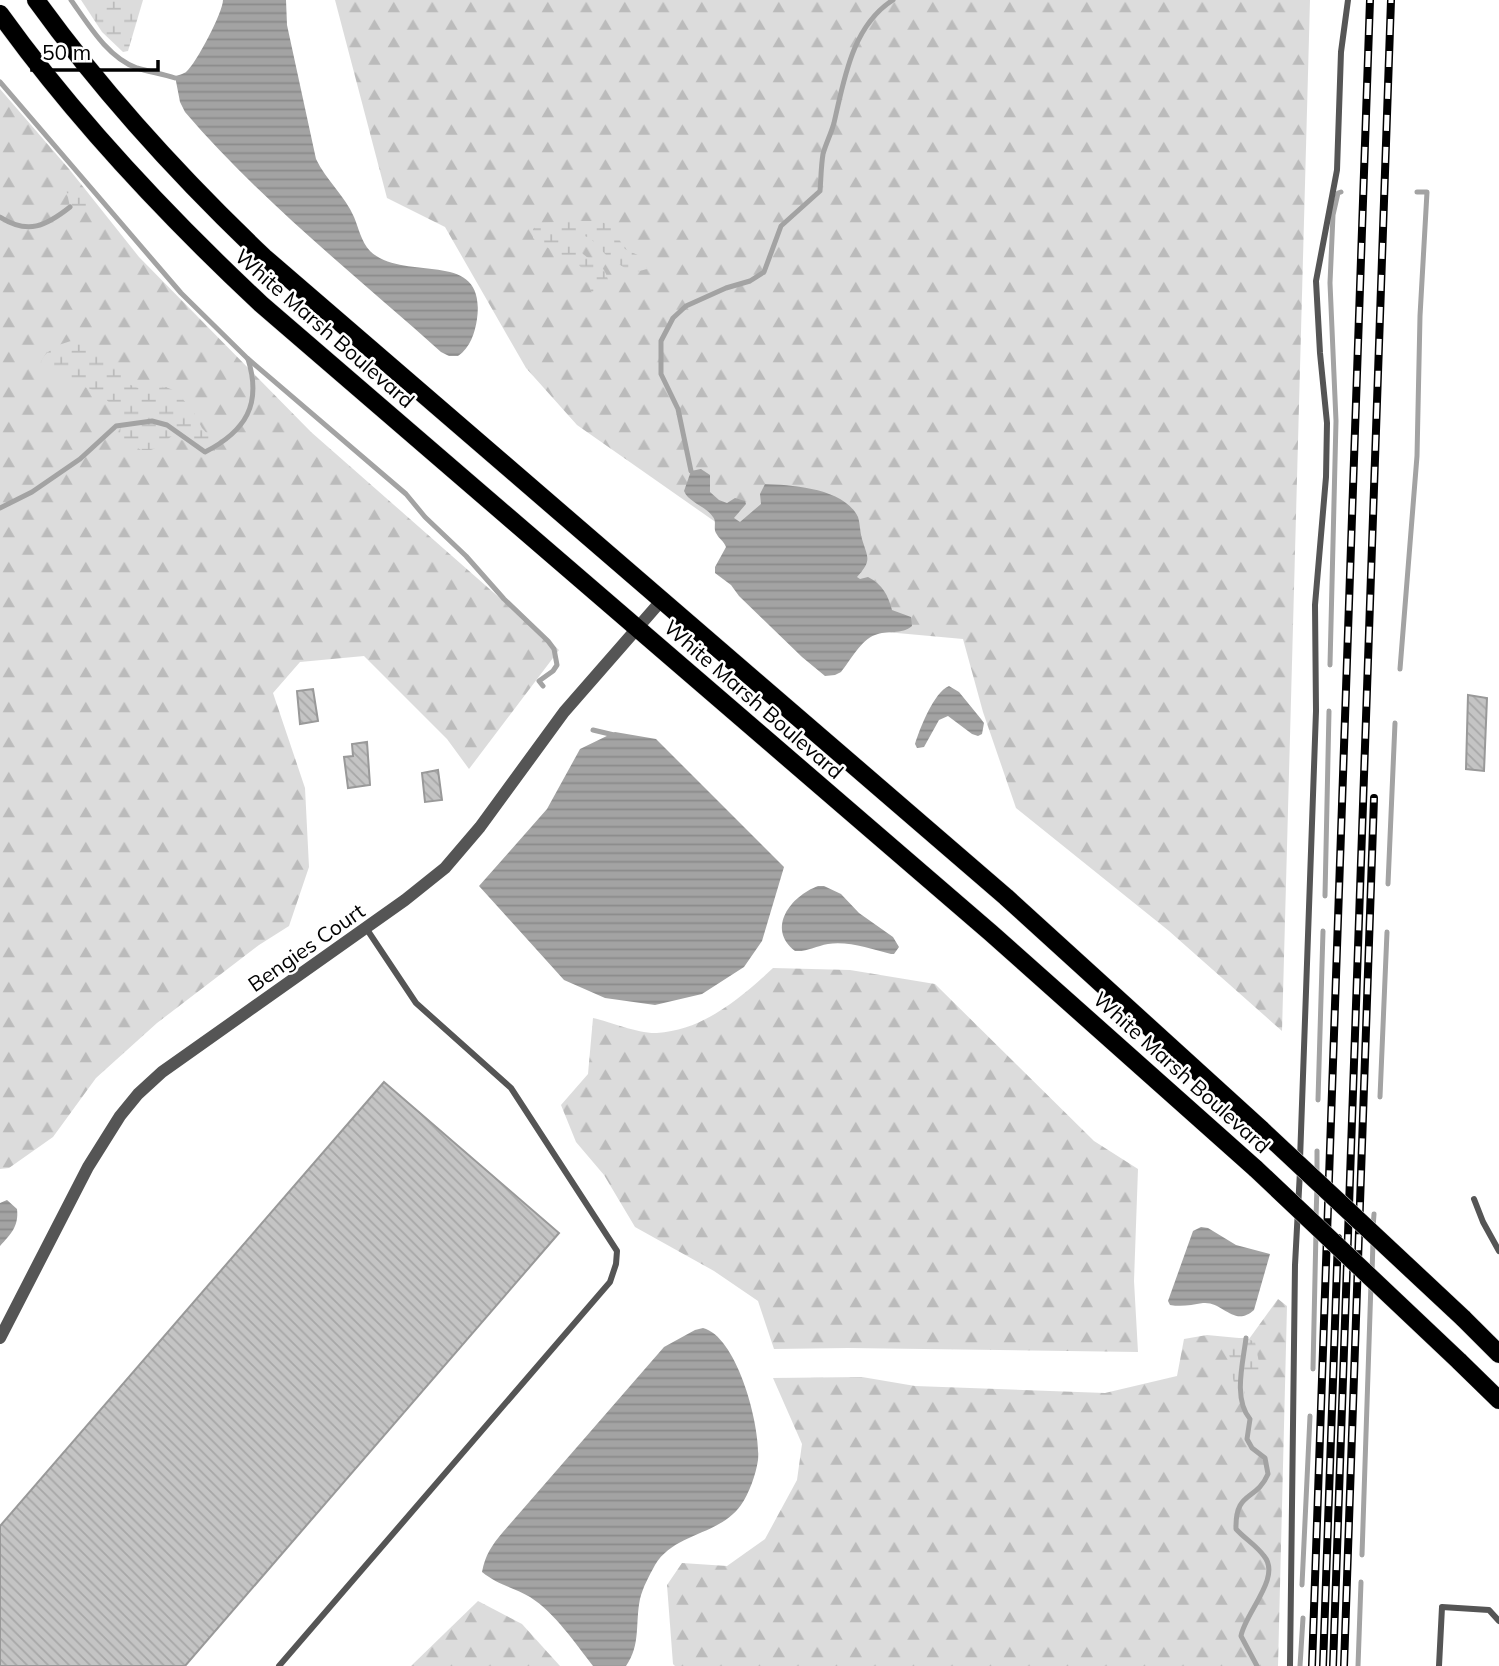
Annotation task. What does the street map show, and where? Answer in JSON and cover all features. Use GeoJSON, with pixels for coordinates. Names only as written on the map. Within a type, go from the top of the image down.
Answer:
{"type":"FeatureCollection","features":[{"type":"Feature","properties":{"kind":"main road","name":"White Marsh Boulevard"},"geometry":{"type":"LineString","coordinates":[[36,0],[94,76],[220,215],[309,297],[1006,897],[1262,1130],[1499,1354]]}},
{"type":"Feature","properties":{"kind":"main road","name":"White Marsh Boulevard"},"geometry":{"type":"LineString","coordinates":[[0,14],[90,129],[162,208],[229,275],[991,933],[1256,1168],[1499,1400]]}},
{"type":"Feature","properties":{"kind":"street","name":"Bengies Court"},"geometry":{"type":"LineString","coordinates":[[0,1338],[104,1140],[138,1094],[191,1051],[366,928],[446,868],[480,827],[564,712],[662,601]]}},
{"type":"Feature","properties":{"kind":"lane"},"geometry":{"type":"LineString","coordinates":[[1290,1666],[1295,1265],[1305,1073],[1317,711],[1315,605],[1326,478],[1327,423],[1316,281],[1337,170],[1341,52],[1348,0]]}},
{"type":"Feature","properties":{"kind":"lane"},"geometry":{"type":"LineString","coordinates":[[279,1666],[610,1282],[616,1264],[617,1251],[511,1088],[416,1003],[366,928]]}},
{"type":"Feature","properties":{"kind":"lane"},"geometry":{"type":"LineString","coordinates":[[1474,1199],[1499,1251]]}},
{"type":"Feature","properties":{"kind":"lane"},"geometry":{"type":"LineString","coordinates":[[1439,1666],[1442,1607],[1489,1610],[1499,1621]]}},
{"type":"Feature","properties":{"kind":"green space"},"geometry":{"type":"Polygon","coordinates":[[[81,0],[143,0],[128,51],[123,52],[102,32],[81,0]]]}},
{"type":"Feature","properties":{"kind":"green space"},"geometry":{"type":"Polygon","coordinates":[[[335,0],[1310,0],[1282,1031],[1169,931],[1016,808],[983,712],[963,639],[842,628],[724,528],[577,425],[526,368],[445,227],[387,198],[335,0]]]}},
{"type":"Feature","properties":{"kind":"green space"},"geometry":{"type":"Polygon","coordinates":[[[0,89],[69,169],[139,257],[311,432],[559,650],[469,769],[447,739],[364,656],[300,662],[273,693],[305,788],[309,867],[289,926],[259,945],[157,1023],[96,1078],[53,1137],[9,1168],[0,1169],[0,89]]]}},
{"type":"Feature","properties":{"kind":"green space"},"geometry":{"type":"Polygon","coordinates":[[[72,184],[87,195],[96,207],[77,212],[70,207],[66,188],[72,184]]]}},
{"type":"Feature","properties":{"kind":"green space"},"geometry":{"type":"Polygon","coordinates":[[[599,221],[611,226],[625,249],[644,258],[647,269],[632,273],[607,256],[590,238],[582,235],[576,245],[585,256],[603,268],[609,283],[601,294],[592,293],[582,268],[533,238],[533,229],[541,223],[599,221]]]}},
{"type":"Feature","properties":{"kind":"green space"},"geometry":{"type":"Polygon","coordinates":[[[82,339],[88,351],[112,363],[128,384],[141,389],[166,387],[175,391],[192,409],[202,428],[215,442],[215,451],[209,455],[173,435],[151,450],[141,450],[123,439],[120,433],[122,416],[111,404],[88,388],[57,379],[41,362],[53,349],[82,339]]]}},
{"type":"Feature","properties":{"kind":"green space"},"geometry":{"type":"Polygon","coordinates":[[[773,968],[850,970],[935,984],[1094,1141],[1138,1169],[1134,1281],[1138,1352],[774,1349],[758,1301],[714,1271],[635,1227],[604,1175],[576,1142],[561,1105],[588,1074],[593,1018],[642,1032],[674,1031],[720,1011],[773,968]]]}},
{"type":"Feature","properties":{"kind":"green space"},"geometry":{"type":"Polygon","coordinates":[[[1278,1299],[1287,1306],[1278,1666],[673,1664],[667,1585],[682,1563],[727,1566],[765,1539],[797,1480],[802,1444],[773,1378],[862,1377],[915,1386],[1105,1393],[1177,1376],[1184,1339],[1207,1335],[1249,1339],[1278,1299]]]}},
{"type":"Feature","properties":{"kind":"green space"},"geometry":{"type":"Polygon","coordinates":[[[1231,1338],[1246,1338],[1255,1342],[1261,1373],[1249,1375],[1242,1403],[1238,1401],[1232,1374],[1235,1362],[1230,1358],[1227,1347],[1231,1338]]]}},
{"type":"Feature","properties":{"kind":"green space"},"geometry":{"type":"Polygon","coordinates":[[[478,1601],[522,1624],[560,1666],[411,1666],[478,1601]]]}},
{"type":"Feature","properties":{"kind":"shaded area"},"geometry":{"type":"Polygon","coordinates":[[[223,0],[286,0],[287,25],[316,159],[350,209],[367,247],[385,260],[457,274],[469,282],[477,296],[477,319],[473,335],[466,349],[458,356],[441,352],[309,236],[214,145],[185,112],[180,102],[175,76],[186,72],[196,59],[214,26],[223,0]]]}},
{"type":"Feature","properties":{"kind":"shaded area"},"geometry":{"type":"Polygon","coordinates":[[[701,469],[710,475],[710,492],[719,500],[727,503],[735,498],[745,501],[746,504],[734,518],[740,522],[761,504],[760,494],[765,484],[816,490],[830,494],[851,507],[858,517],[867,555],[867,563],[857,577],[868,577],[878,583],[887,595],[892,610],[911,617],[912,626],[870,638],[860,646],[841,672],[825,676],[802,657],[731,585],[715,573],[715,567],[726,547],[716,533],[713,517],[684,491],[691,471],[701,469]]]}},
{"type":"Feature","properties":{"kind":"shaded area"},"geometry":{"type":"Polygon","coordinates":[[[949,686],[959,692],[984,723],[982,734],[972,734],[948,716],[939,720],[924,747],[917,748],[915,744],[928,711],[938,695],[949,686]]]}},
{"type":"Feature","properties":{"kind":"shaded area"},"geometry":{"type":"Polygon","coordinates":[[[615,732],[656,739],[784,867],[762,941],[744,967],[702,994],[655,1005],[605,998],[564,980],[479,886],[547,809],[580,749],[615,732]]]}},
{"type":"Feature","properties":{"kind":"shaded area"},"geometry":{"type":"Polygon","coordinates":[[[818,886],[841,894],[859,913],[893,937],[899,947],[894,954],[844,944],[828,944],[795,951],[787,942],[782,923],[791,905],[818,886]]]}},
{"type":"Feature","properties":{"kind":"shaded area"},"geometry":{"type":"Polygon","coordinates":[[[7,1200],[17,1209],[17,1220],[11,1234],[0,1246],[0,1203],[7,1200]]]}},
{"type":"Feature","properties":{"kind":"shaded area"},"geometry":{"type":"Polygon","coordinates":[[[1201,1227],[1208,1228],[1236,1245],[1270,1254],[1254,1310],[1247,1315],[1234,1315],[1210,1303],[1170,1305],[1168,1301],[1193,1231],[1201,1227]]]}},
{"type":"Feature","properties":{"kind":"shaded area"},"geometry":{"type":"Polygon","coordinates":[[[703,1328],[716,1335],[727,1348],[745,1385],[758,1446],[754,1477],[744,1500],[732,1515],[674,1546],[655,1565],[641,1595],[636,1642],[626,1666],[593,1666],[548,1611],[530,1597],[482,1572],[485,1560],[503,1532],[664,1347],[703,1328]]]}},
{"type":"Feature","properties":{"kind":"building"},"geometry":{"type":"Polygon","coordinates":[[[313,689],[318,721],[300,724],[297,691],[313,689]]]}},
{"type":"Feature","properties":{"kind":"building"},"geometry":{"type":"Polygon","coordinates":[[[1468,695],[1487,698],[1484,771],[1466,769],[1468,695]]]}},
{"type":"Feature","properties":{"kind":"building"},"geometry":{"type":"Polygon","coordinates":[[[367,742],[370,785],[348,788],[344,757],[353,756],[352,744],[367,742]]]}},
{"type":"Feature","properties":{"kind":"building"},"geometry":{"type":"Polygon","coordinates":[[[438,770],[442,800],[425,802],[422,773],[438,770]]]}},
{"type":"Feature","properties":{"kind":"building"},"geometry":{"type":"Polygon","coordinates":[[[384,1082],[559,1233],[185,1666],[0,1666],[0,1526],[384,1082]]]}},
{"type":"Feature","properties":{"kind":"waterway"},"geometry":{"type":"LineString","coordinates":[[71,0],[117,57],[137,68],[175,78]]}},
{"type":"Feature","properties":{"kind":"waterway"},"geometry":{"type":"LineString","coordinates":[[691,471],[678,409],[661,374],[661,341],[673,318],[686,306],[726,288],[750,281],[764,272],[781,226],[820,191],[823,154],[852,55],[868,24],[893,0]]}},
{"type":"Feature","properties":{"kind":"waterway"},"geometry":{"type":"LineString","coordinates":[[0,82],[181,293],[247,358],[406,494],[504,599],[548,641],[554,649],[557,665],[539,681],[543,686]]}},
{"type":"Feature","properties":{"kind":"waterway"},"geometry":{"type":"LineString","coordinates":[[1330,665],[1336,421],[1330,283],[1333,215],[1338,193],[1341,192]]}},
{"type":"Feature","properties":{"kind":"waterway"},"geometry":{"type":"LineString","coordinates":[[1400,669],[1417,456],[1420,316],[1427,192],[1417,192]]}},
{"type":"Feature","properties":{"kind":"waterway"},"geometry":{"type":"LineString","coordinates":[[0,217],[19,226],[36,226],[53,219],[70,207]]}},
{"type":"Feature","properties":{"kind":"waterway"},"geometry":{"type":"LineString","coordinates":[[0,508],[32,492],[80,459],[116,426],[152,421],[167,425],[205,452],[219,444],[240,425],[251,403],[252,375],[248,359]]}},
{"type":"Feature","properties":{"kind":"waterway"},"geometry":{"type":"LineString","coordinates":[[1325,896],[1329,711]]}},
{"type":"Feature","properties":{"kind":"waterway"},"geometry":{"type":"LineString","coordinates":[[1388,884],[1395,723]]}},
{"type":"Feature","properties":{"kind":"waterway"},"geometry":{"type":"LineString","coordinates":[[593,730],[614,735]]}},
{"type":"Feature","properties":{"kind":"waterway"},"geometry":{"type":"LineString","coordinates":[[1318,1100],[1323,931]]}},
{"type":"Feature","properties":{"kind":"waterway"},"geometry":{"type":"LineString","coordinates":[[1380,1097],[1387,932]]}},
{"type":"Feature","properties":{"kind":"waterway"},"geometry":{"type":"LineString","coordinates":[[1317,1151],[1317,1176]]}},
{"type":"Feature","properties":{"kind":"waterway"},"geometry":{"type":"LineString","coordinates":[[1316,1218],[1317,1186]]}},
{"type":"Feature","properties":{"kind":"waterway"},"geometry":{"type":"LineString","coordinates":[[1373,1228],[1374,1214]]}},
{"type":"Feature","properties":{"kind":"waterway"},"geometry":{"type":"LineString","coordinates":[[1313,1369],[1316,1231]]}},
{"type":"Feature","properties":{"kind":"waterway"},"geometry":{"type":"LineString","coordinates":[[1372,1274],[1373,1241]]}},
{"type":"Feature","properties":{"kind":"waterway"},"geometry":{"type":"LineString","coordinates":[[1362,1555],[1371,1283]]}},
{"type":"Feature","properties":{"kind":"waterway"},"geometry":{"type":"LineString","coordinates":[[1246,1338],[1240,1391],[1250,1419],[1247,1439],[1252,1448],[1265,1458],[1268,1474],[1258,1489],[1239,1508],[1236,1529],[1261,1552],[1268,1565],[1266,1584],[1241,1636],[1257,1666]]}},
{"type":"Feature","properties":{"kind":"waterway"},"geometry":{"type":"LineString","coordinates":[[1302,1585],[1310,1416]]}},
{"type":"Feature","properties":{"kind":"waterway"},"geometry":{"type":"LineString","coordinates":[[1358,1666],[1361,1582]]}},
{"type":"Feature","properties":{"kind":"waterway"},"geometry":{"type":"LineString","coordinates":[[1300,1666],[1303,1618]]}},
{"type":"Feature","properties":{"kind":"railway"},"geometry":{"type":"LineString","coordinates":[[1312,1666],[1370,0]]}},
{"type":"Feature","properties":{"kind":"railway"},"geometry":{"type":"LineString","coordinates":[[1333,1666],[1391,0]]}},
{"type":"Feature","properties":{"kind":"railway"},"geometry":{"type":"LineString","coordinates":[[1344,1666],[1374,798]]}},
{"type":"Feature","properties":{"kind":"railway"},"geometry":{"type":"LineString","coordinates":[[1323,1666],[1338,1238]]}}]}
